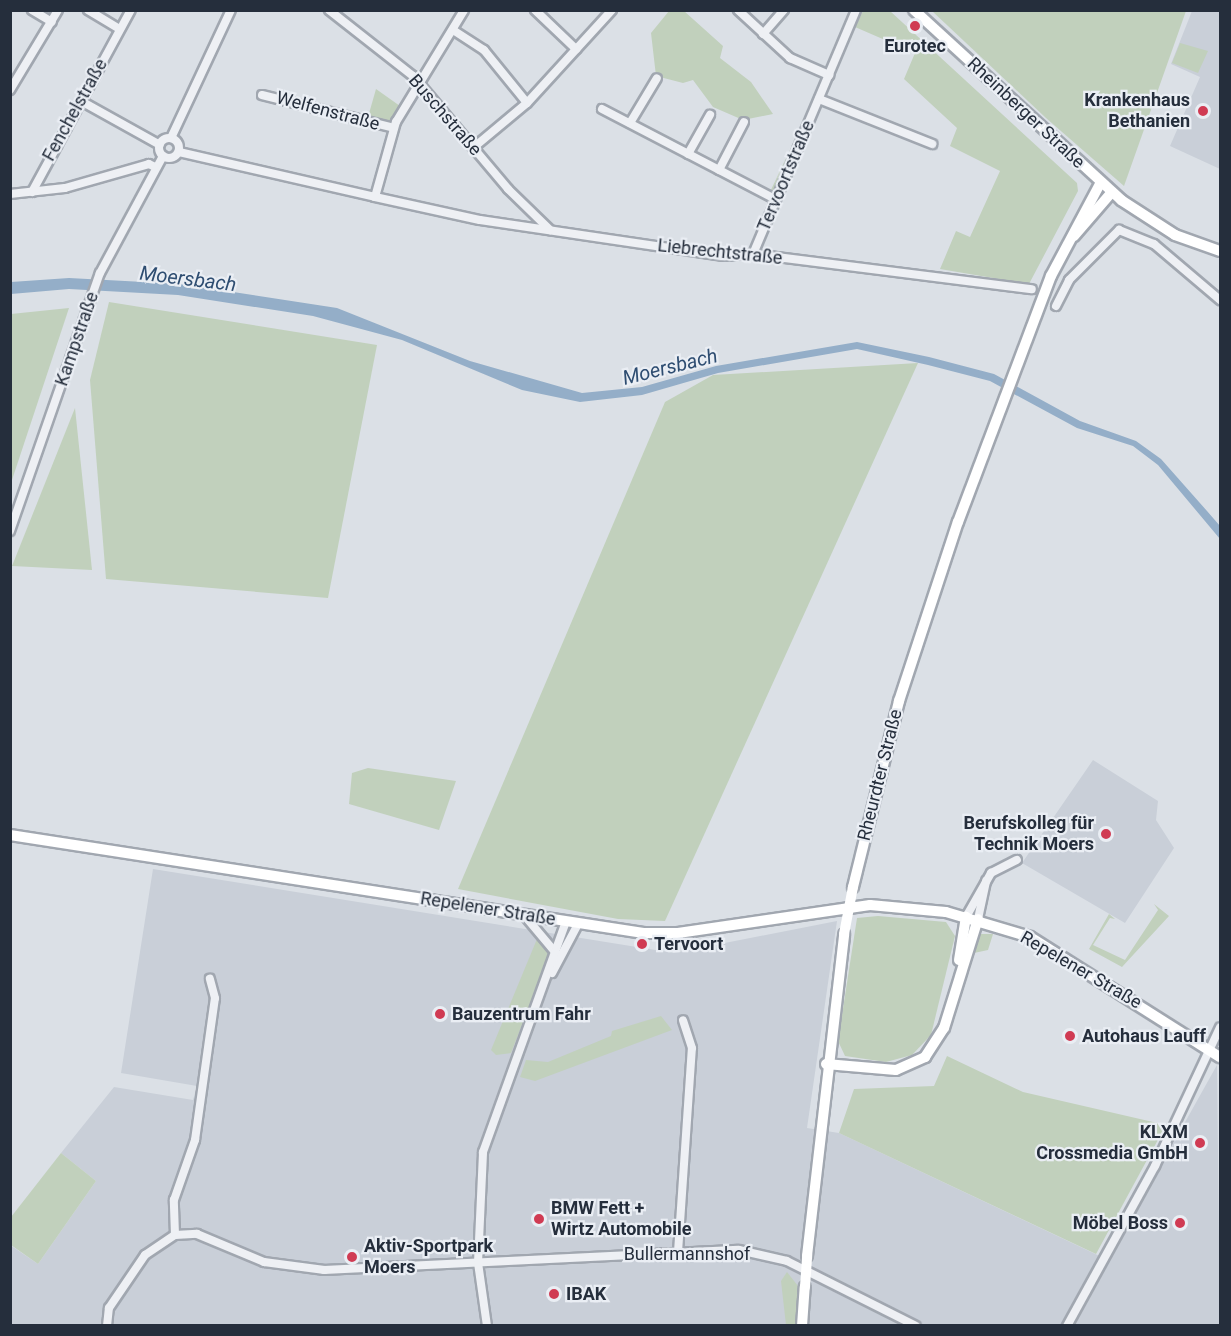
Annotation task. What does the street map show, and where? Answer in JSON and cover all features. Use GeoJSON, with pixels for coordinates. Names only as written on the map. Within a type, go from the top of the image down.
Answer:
{"type":"FeatureCollection","features":[{"type":"Feature","properties":{"kind":"main road","name":"Rheinberger Straße"},"geometry":{"type":"LineString","coordinates":[[914,10],[1112,192],[1140,214],[1175,235],[1221,251]]}},
{"type":"Feature","properties":{"kind":"main road","name":"Rheurdter Straße"},"geometry":{"type":"LineString","coordinates":[[802,1326],[826,1065],[844,934],[853,887],[898,701],[1017,365],[1063,250],[1101,182]]}},
{"type":"Feature","properties":{"kind":"main road","name":"Rheurdter Straße"},"geometry":{"type":"LineString","coordinates":[[1063,250],[1112,192]]}},
{"type":"Feature","properties":{"kind":"main road","name":"Repelener Straße"},"geometry":{"type":"LineString","coordinates":[[10,835],[572,923],[678,933],[870,905],[978,919],[1061,954],[1221,1057]]}},
{"type":"Feature","properties":{"kind":"main road"},"geometry":{"type":"LineString","coordinates":[[957,978],[966,917]]}},
{"type":"Feature","properties":{"kind":"main road"},"geometry":{"type":"LineString","coordinates":[[826,1065],[865,1072],[916,1063],[938,1040],[978,919]]}},
{"type":"Feature","properties":{"kind":"street"},"geometry":{"type":"LineString","coordinates":[[32,10],[52,22]]}},
{"type":"Feature","properties":{"kind":"street"},"geometry":{"type":"LineString","coordinates":[[10,90],[58,10]]}},
{"type":"Feature","properties":{"kind":"street"},"geometry":{"type":"LineString","coordinates":[[88,10],[120,29]]}},
{"type":"Feature","properties":{"kind":"street","name":"Fenchelstraße"},"geometry":{"type":"LineString","coordinates":[[32,192],[131,10]]}},
{"type":"Feature","properties":{"kind":"street"},"geometry":{"type":"LineString","coordinates":[[160,144],[171,138],[231,10]]}},
{"type":"Feature","properties":{"kind":"street","name":"Buschstraße"},"geometry":{"type":"LineString","coordinates":[[329,10],[418,82],[473,148],[550,230]]}},
{"type":"Feature","properties":{"kind":"street"},"geometry":{"type":"LineString","coordinates":[[376,196],[394,128],[418,82],[464,10]]}},
{"type":"Feature","properties":{"kind":"street"},"geometry":{"type":"LineString","coordinates":[[535,10],[576,48]]}},
{"type":"Feature","properties":{"kind":"street"},"geometry":{"type":"LineString","coordinates":[[473,148],[527,103],[612,10]]}},
{"type":"Feature","properties":{"kind":"street"},"geometry":{"type":"LineString","coordinates":[[738,10],[790,58],[829,75]]}},
{"type":"Feature","properties":{"kind":"street"},"geometry":{"type":"LineString","coordinates":[[763,34],[784,10]]}},
{"type":"Feature","properties":{"kind":"street","name":"Tervoortstraße"},"geometry":{"type":"LineString","coordinates":[[753,254],[856,10]]}},
{"type":"Feature","properties":{"kind":"street"},"geometry":{"type":"LineString","coordinates":[[453,30],[484,50],[527,103]]}},
{"type":"Feature","properties":{"kind":"street"},"geometry":{"type":"LineString","coordinates":[[630,123],[657,78]]}},
{"type":"Feature","properties":{"kind":"street","name":"Welfenstraße"},"geometry":{"type":"LineString","coordinates":[[262,95],[394,128]]}},
{"type":"Feature","properties":{"kind":"street","name":"Tervoortstraße"},"geometry":{"type":"LineString","coordinates":[[819,99],[932,144]]}},
{"type":"Feature","properties":{"kind":"street"},"geometry":{"type":"LineString","coordinates":[[81,101],[160,144],[163,156],[179,152],[171,138]]}},
{"type":"Feature","properties":{"kind":"street"},"geometry":{"type":"LineString","coordinates":[[602,109],[775,199]]}},
{"type":"Feature","properties":{"kind":"street"},"geometry":{"type":"LineString","coordinates":[[688,154],[710,115]]}},
{"type":"Feature","properties":{"kind":"street"},"geometry":{"type":"LineString","coordinates":[[719,170],[744,122]]}},
{"type":"Feature","properties":{"kind":"street","name":"Liebrechtstraße"},"geometry":{"type":"LineString","coordinates":[[179,152],[376,196],[550,230],[723,256],[753,254],[1032,289]]}},
{"type":"Feature","properties":{"kind":"street","name":"Kampstraße"},"geometry":{"type":"LineString","coordinates":[[10,531],[100,273],[155,167],[163,156]]}},
{"type":"Feature","properties":{"kind":"street"},"geometry":{"type":"LineString","coordinates":[[10,194],[32,192],[148,164],[155,167]]}},
{"type":"Feature","properties":{"kind":"street"},"geometry":{"type":"LineString","coordinates":[[1056,306],[1069,280],[1119,230],[1154,244],[1221,300]]}},
{"type":"Feature","properties":{"kind":"street"},"geometry":{"type":"LineString","coordinates":[[966,917],[986,879],[1002,863],[1017,860]]}},
{"type":"Feature","properties":{"kind":"street"},"geometry":{"type":"LineString","coordinates":[[978,919],[986,879]]}},
{"type":"Feature","properties":{"kind":"street"},"geometry":{"type":"LineString","coordinates":[[524,915],[555,952]]}},
{"type":"Feature","properties":{"kind":"street"},"geometry":{"type":"LineString","coordinates":[[550,977],[555,952],[572,923]]}},
{"type":"Feature","properties":{"kind":"street"},"geometry":{"type":"LineString","coordinates":[[487,1326],[478,1263],[483,1152],[572,923]]}},
{"type":"Feature","properties":{"kind":"street"},"geometry":{"type":"LineString","coordinates":[[107,1326],[109,1308],[145,1255],[175,1235],[174,1200],[195,1140],[215,998],[210,979]]}},
{"type":"Feature","properties":{"kind":"street"},"geometry":{"type":"LineString","coordinates":[[678,1252],[692,1048],[683,1020]]}},
{"type":"Feature","properties":{"kind":"street"},"geometry":{"type":"LineString","coordinates":[[1067,1326],[1155,1166],[1221,1027]]}},
{"type":"Feature","properties":{"kind":"street","name":"Bullermannshof"},"geometry":{"type":"LineString","coordinates":[[175,1235],[197,1234],[264,1262],[294,1267],[478,1263],[678,1252],[763,1254],[916,1326]]}},
{"type":"Feature","properties":{"kind":"shaded area","name":"Krankenhaus Bethanien"},"geometry":{"type":"Polygon","coordinates":[[[1192,11],[1220,11],[1220,169],[1170,146],[1200,77],[1171,64],[1192,11]]]}},
{"type":"Feature","properties":{"kind":"shaded area","name":"Berufskolleg für Technik Moers"},"geometry":{"type":"Polygon","coordinates":[[[1093,760],[1158,801],[1156,820],[1174,848],[1125,923],[1022,863],[1093,760]]]}},
{"type":"Feature","properties":{"kind":"shaded area"},"geometry":{"type":"Polygon","coordinates":[[[153,869],[674,953],[837,921],[807,1128],[839,1133],[1108,1260],[1217,1065],[1220,1325],[11,1325],[10,1245],[38,1264],[96,1181],[61,1153],[114,1087],[193,1100],[197,1086],[121,1073],[153,869]]]}},
{"type":"Feature","properties":{"kind":"green space"},"geometry":{"type":"Polygon","coordinates":[[[669,11],[684,11],[723,46],[720,58],[751,82],[773,114],[743,120],[713,107],[693,80],[683,83],[656,76],[651,33],[669,11]]]}},
{"type":"Feature","properties":{"kind":"green space"},"geometry":{"type":"Polygon","coordinates":[[[863,11],[890,11],[1077,183],[1078,191],[1029,284],[940,269],[956,231],[970,237],[1000,171],[950,146],[957,128],[904,79],[915,53],[855,27],[863,11]]]}},
{"type":"Feature","properties":{"kind":"green space"},"geometry":{"type":"Polygon","coordinates":[[[932,11],[1186,11],[1124,186],[1046,118],[932,11]]]}},
{"type":"Feature","properties":{"kind":"green space"},"geometry":{"type":"Polygon","coordinates":[[[1180,43],[1208,51],[1198,73],[1172,63],[1180,43]]]}},
{"type":"Feature","properties":{"kind":"green space"},"geometry":{"type":"Polygon","coordinates":[[[821,84],[777,186],[770,192],[821,84]]]}},
{"type":"Feature","properties":{"kind":"green space"},"geometry":{"type":"Polygon","coordinates":[[[376,89],[400,106],[391,121],[368,117],[376,89]]]}},
{"type":"Feature","properties":{"kind":"green space"},"geometry":{"type":"Polygon","coordinates":[[[109,302],[377,345],[328,598],[106,579],[90,380],[109,302]]]}},
{"type":"Feature","properties":{"kind":"green space"},"geometry":{"type":"Polygon","coordinates":[[[69,308],[11,483],[11,314],[69,308]]]}},
{"type":"Feature","properties":{"kind":"green space"},"geometry":{"type":"Polygon","coordinates":[[[918,363],[665,921],[618,919],[458,889],[665,402],[713,375],[918,363]]]}},
{"type":"Feature","properties":{"kind":"green space"},"geometry":{"type":"Polygon","coordinates":[[[75,408],[92,570],[12,566],[75,408]]]}},
{"type":"Feature","properties":{"kind":"green space"},"geometry":{"type":"Polygon","coordinates":[[[368,768],[456,781],[439,830],[349,804],[352,773],[368,768]]]}},
{"type":"Feature","properties":{"kind":"green space"},"geometry":{"type":"Polygon","coordinates":[[[1154,904],[1169,916],[1122,967],[1089,949],[1109,914],[1115,919],[1110,918],[1093,945],[1125,960],[1158,910],[1154,904]]]}},
{"type":"Feature","properties":{"kind":"green space"},"geometry":{"type":"Polygon","coordinates":[[[878,916],[946,922],[955,936],[931,1035],[912,1055],[886,1062],[845,1056],[838,1041],[857,918],[878,916]]]}},
{"type":"Feature","properties":{"kind":"green space"},"geometry":{"type":"Polygon","coordinates":[[[979,934],[993,934],[988,950],[974,953],[960,992],[979,934]]]}},
{"type":"Feature","properties":{"kind":"green space"},"geometry":{"type":"Polygon","coordinates":[[[537,939],[548,946],[547,961],[511,1053],[496,1055],[491,1050],[537,939]]]}},
{"type":"Feature","properties":{"kind":"green space"},"geometry":{"type":"Polygon","coordinates":[[[661,1016],[672,1030],[535,1081],[520,1077],[526,1060],[548,1062],[611,1036],[612,1031],[661,1016]]]}},
{"type":"Feature","properties":{"kind":"green space"},"geometry":{"type":"Polygon","coordinates":[[[947,1056],[1023,1092],[1166,1125],[1096,1254],[839,1133],[854,1089],[934,1086],[947,1056]]]}},
{"type":"Feature","properties":{"kind":"green space"},"geometry":{"type":"Polygon","coordinates":[[[61,1153],[96,1181],[38,1264],[11,1245],[11,1217],[61,1153]]]}},
{"type":"Feature","properties":{"kind":"green space"},"geometry":{"type":"Polygon","coordinates":[[[787,1272],[798,1286],[795,1325],[786,1325],[781,1281],[787,1272]]]}},
{"type":"Feature","properties":{"kind":"water","name":"Moersbach"},"geometry":{"type":"Polygon","coordinates":[[[69,278],[181,284],[337,308],[470,361],[582,393],[642,387],[716,366],[857,342],[929,357],[994,374],[1080,421],[1136,441],[1161,459],[1220,526],[1220,539],[1158,465],[1133,446],[1077,428],[990,381],[928,365],[857,349],[718,373],[642,395],[580,402],[522,390],[402,340],[313,316],[178,295],[69,289],[11,294],[11,282],[69,278]]]}},
{"type":"Feature","properties":{"kind":"place","name":"Eurotec"},"geometry":{"type":"Point","coordinates":[915,26]}},
{"type":"Feature","properties":{"kind":"place","name":"Krankenhaus Bethanien"},"geometry":{"type":"Point","coordinates":[1203,111]}},
{"type":"Feature","properties":{"kind":"place","name":"Berufskolleg für Technik Moers"},"geometry":{"type":"Point","coordinates":[1106,834]}},
{"type":"Feature","properties":{"kind":"place","name":"Tervoort"},"geometry":{"type":"Point","coordinates":[642,944]}},
{"type":"Feature","properties":{"kind":"place","name":"Bauzentrum Fahr"},"geometry":{"type":"Point","coordinates":[440,1014]}},
{"type":"Feature","properties":{"kind":"place","name":"Autohaus Lauff"},"geometry":{"type":"Point","coordinates":[1070,1036]}},
{"type":"Feature","properties":{"kind":"place","name":"KLXM Crossmedia GmbH"},"geometry":{"type":"Point","coordinates":[1200,1143]}},
{"type":"Feature","properties":{"kind":"place","name":"BMW Fett + Wirtz Automobile"},"geometry":{"type":"Point","coordinates":[539,1219]}},
{"type":"Feature","properties":{"kind":"place","name":"Möbel Boss"},"geometry":{"type":"Point","coordinates":[1180,1223]}},
{"type":"Feature","properties":{"kind":"place","name":"Aktiv-Sportpark Moers"},"geometry":{"type":"Point","coordinates":[352,1257]}},
{"type":"Feature","properties":{"kind":"place","name":"IBAK"},"geometry":{"type":"Point","coordinates":[554,1294]}}]}
